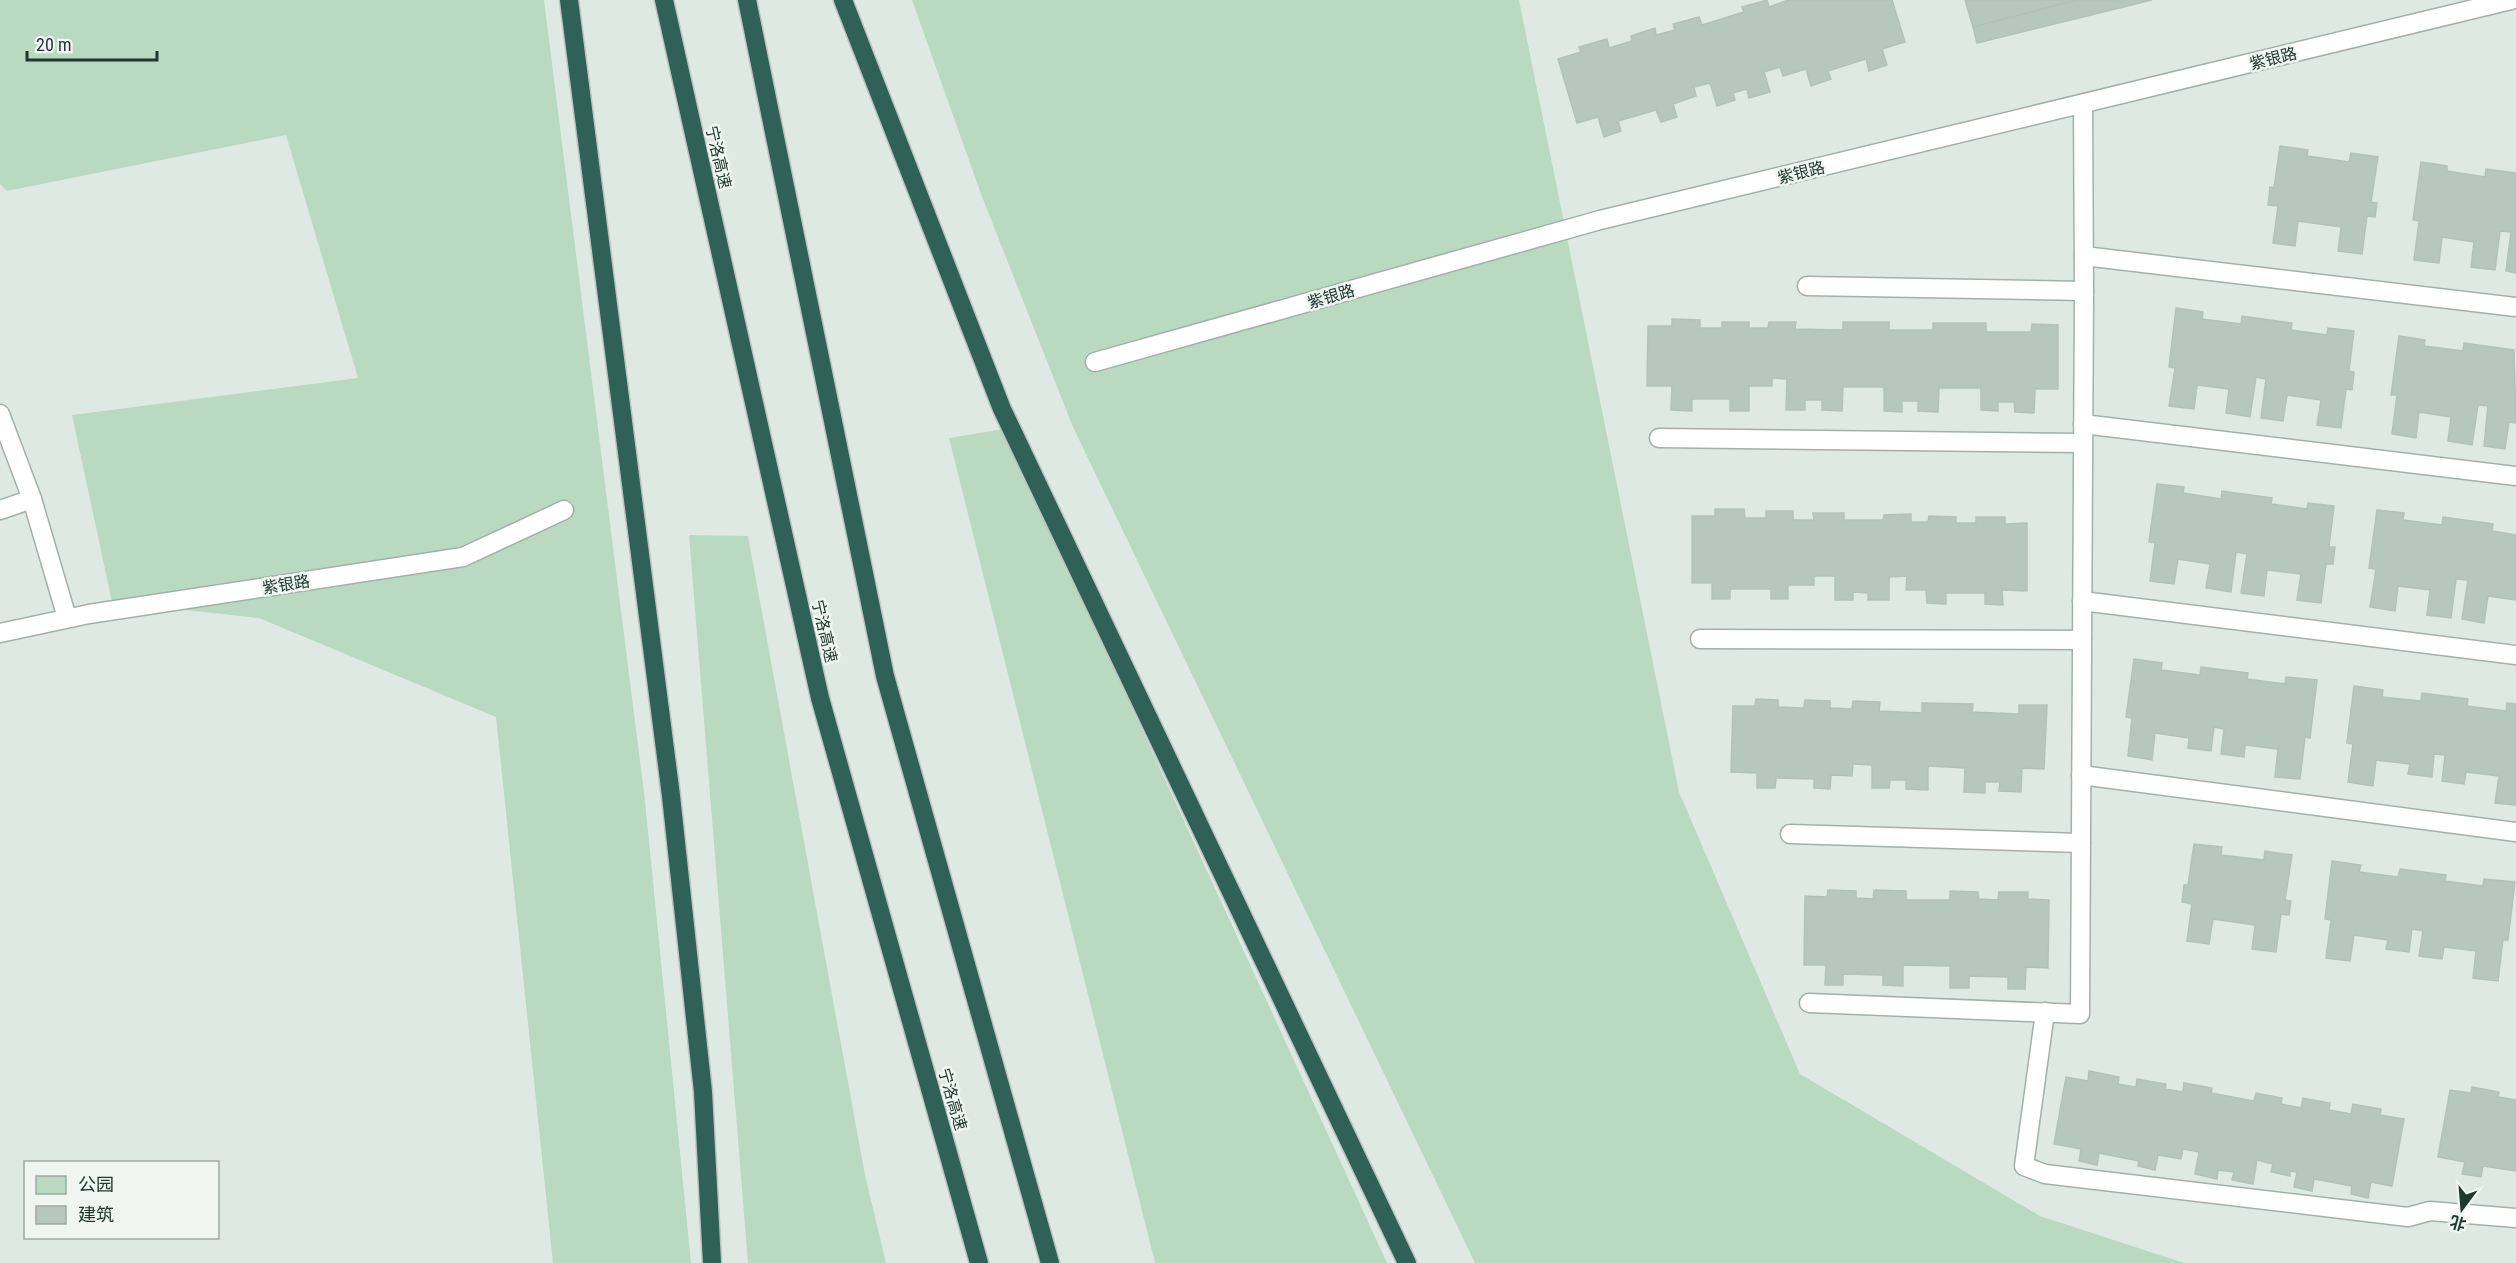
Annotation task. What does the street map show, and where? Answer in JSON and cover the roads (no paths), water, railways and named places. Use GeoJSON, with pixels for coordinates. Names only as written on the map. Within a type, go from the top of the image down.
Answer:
{"type":"FeatureCollection","features":[{"type":"Feature","properties":{"kind":"highway"},"geometry":{"type":"LineString","coordinates":[[569,0],[671,796],[703,1092],[712,1263]]}},
{"type":"Feature","properties":{"kind":"highway","name":"宁洛高速"},"geometry":{"type":"LineString","coordinates":[[664,0],[820,698],[979,1263]]}},
{"type":"Feature","properties":{"kind":"highway"},"geometry":{"type":"LineString","coordinates":[[747,0],[885,676],[1050,1263]]}},
{"type":"Feature","properties":{"kind":"highway"},"geometry":{"type":"LineString","coordinates":[[843,0],[1002,409],[1407,1263]]}},
{"type":"Feature","properties":{"kind":"lane","name":"紫银路"},"geometry":{"type":"LineString","coordinates":[[1095,362],[1600,220],[2511,0]]}},
{"type":"Feature","properties":{"kind":"lane"},"geometry":{"type":"LineString","coordinates":[[1809,1003],[2080,1014],[2084,291],[2082,104]]}},
{"type":"Feature","properties":{"kind":"lane"},"geometry":{"type":"LineString","coordinates":[[2084,256],[2516,307]]}},
{"type":"Feature","properties":{"kind":"lane"},"geometry":{"type":"LineString","coordinates":[[1807,286],[2084,291]]}},
{"type":"Feature","properties":{"kind":"lane"},"geometry":{"type":"LineString","coordinates":[[0,414],[32,499],[68,618]]}},
{"type":"Feature","properties":{"kind":"lane"},"geometry":{"type":"LineString","coordinates":[[2083,424],[2516,476]]}},
{"type":"Feature","properties":{"kind":"lane"},"geometry":{"type":"LineString","coordinates":[[1659,438],[2083,443]]}},
{"type":"Feature","properties":{"kind":"lane"},"geometry":{"type":"LineString","coordinates":[[0,510],[32,499]]}},
{"type":"Feature","properties":{"kind":"lane","name":"紫银路"},"geometry":{"type":"LineString","coordinates":[[0,633],[68,618],[463,557],[564,510]]}},
{"type":"Feature","properties":{"kind":"lane"},"geometry":{"type":"LineString","coordinates":[[2082,601],[2516,656]]}},
{"type":"Feature","properties":{"kind":"lane"},"geometry":{"type":"LineString","coordinates":[[1700,639],[2082,640]]}},
{"type":"Feature","properties":{"kind":"lane"},"geometry":{"type":"LineString","coordinates":[[2081,775],[2516,832]]}},
{"type":"Feature","properties":{"kind":"lane"},"geometry":{"type":"LineString","coordinates":[[1790,834],[2081,843]]}},
{"type":"Feature","properties":{"kind":"lane"},"geometry":{"type":"LineString","coordinates":[[2045,1012],[2024,1166],[2045,1174],[2408,1217],[2430,1211],[2516,1218]]}}]}
